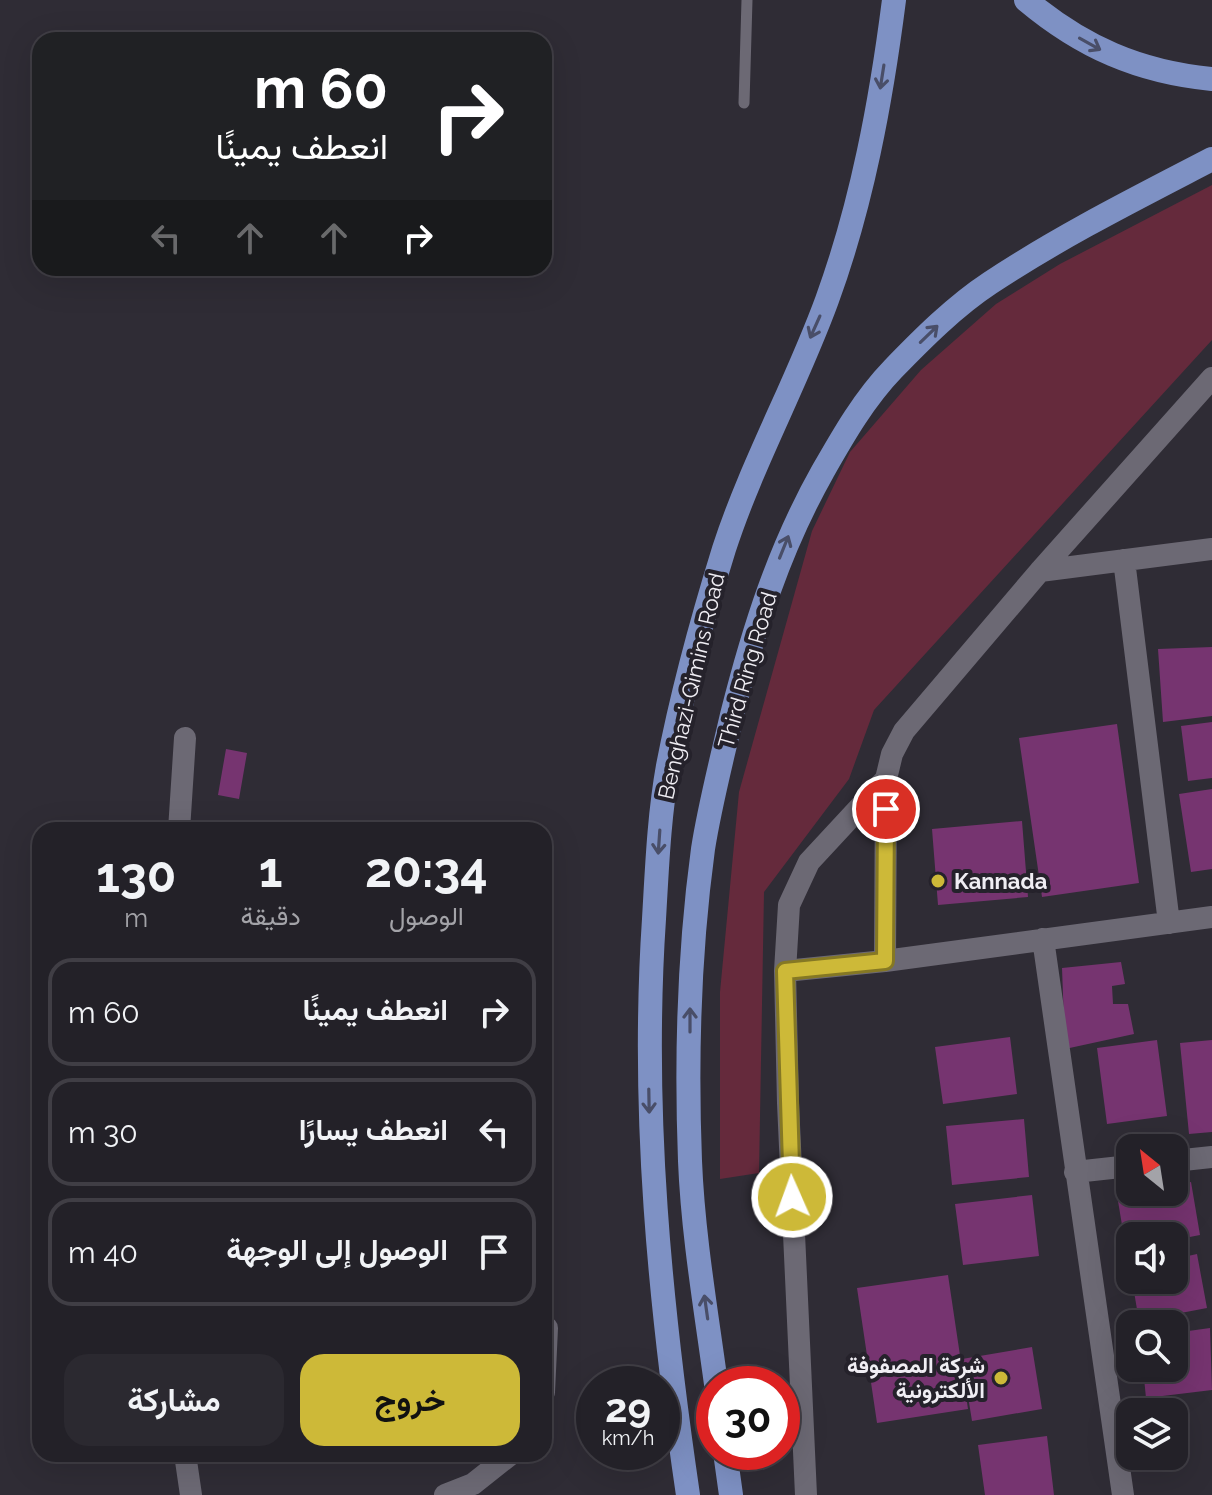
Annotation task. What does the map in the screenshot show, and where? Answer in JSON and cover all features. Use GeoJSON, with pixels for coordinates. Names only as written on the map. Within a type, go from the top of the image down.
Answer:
{"type":"FeatureCollection","features":[{"type":"Feature","properties":{"kind":"main road","name":"Benghazi-Qimins Road"},"geometry":{"type":"LineString","coordinates":[[688,1495],[658,1254],[650,1122],[648,1025],[659,829],[668,766],[724,549],[752,473],[826,303],[857,211],[894,0]]}},
{"type":"Feature","properties":{"kind":"main road"},"geometry":{"type":"LineString","coordinates":[[1026,0],[1056,25],[1101,50],[1139,66],[1212,79]]}},
{"type":"Feature","properties":{"kind":"main road","name":"Third Ring Road"},"geometry":{"type":"LineString","coordinates":[[714,1366],[690,1163],[690,986],[694,931],[704,846],[724,750],[750,643],[784,545],[846,430],[890,372],[939,325],[987,285],[1077,230],[1212,159]]}},
{"type":"Feature","properties":{"kind":"main road"},"geometry":{"type":"LineString","coordinates":[[728,1470],[731,1495]]}},
{"type":"Feature","properties":{"kind":"street"},"geometry":{"type":"LineString","coordinates":[[885,961],[886,779],[892,754],[904,731],[1040,571],[1212,378]]}},
{"type":"Feature","properties":{"kind":"street"},"geometry":{"type":"LineString","coordinates":[[1040,571],[1212,549]]}},
{"type":"Feature","properties":{"kind":"street"},"geometry":{"type":"LineString","coordinates":[[1124,560],[1169,923]]}},
{"type":"Feature","properties":{"kind":"street"},"geometry":{"type":"LineString","coordinates":[[180,822],[185,738]]}},
{"type":"Feature","properties":{"kind":"street"},"geometry":{"type":"LineString","coordinates":[[806,1495],[788,1103],[785,971],[789,905],[809,862],[886,779]]}},
{"type":"Feature","properties":{"kind":"street"},"geometry":{"type":"LineString","coordinates":[[785,971],[885,961],[1212,917]]}},
{"type":"Feature","properties":{"kind":"street"},"geometry":{"type":"LineString","coordinates":[[1043,939],[1123,1495]]}},
{"type":"Feature","properties":{"kind":"street"},"geometry":{"type":"LineString","coordinates":[[1188,1160],[1212,1157]]}},
{"type":"Feature","properties":{"kind":"street"},"geometry":{"type":"LineString","coordinates":[[1075,1172],[1116,1168]]}},
{"type":"Feature","properties":{"kind":"street"},"geometry":{"type":"LineString","coordinates":[[186,1462],[191,1495]]}},
{"type":"Feature","properties":{"kind":"street"},"geometry":{"type":"LineString","coordinates":[[445,1495],[473,1484],[501,1462]]}},
{"type":"Feature","properties":{"kind":"lane"},"geometry":{"type":"LineString","coordinates":[[744,103],[747,0]]}},
{"type":"Feature","properties":{"kind":"shaded area"},"geometry":{"type":"Polygon","coordinates":[[[1212,185],[1212,340],[874,710],[849,779],[764,892],[759,1173],[720,1179],[720,992],[739,792],[812,531],[850,452],[921,370],[996,304],[1060,264],[1212,185]]]}},
{"type":"Feature","properties":{"kind":"building"},"geometry":{"type":"Polygon","coordinates":[[[1212,647],[1212,716],[1163,722],[1158,649],[1212,647]]]}},
{"type":"Feature","properties":{"kind":"building"},"geometry":{"type":"Polygon","coordinates":[[[1212,722],[1212,778],[1188,781],[1181,726],[1212,722]]]}},
{"type":"Feature","properties":{"kind":"building"},"geometry":{"type":"Polygon","coordinates":[[[1117,724],[1139,883],[1042,897],[1019,738],[1117,724]]]}},
{"type":"Feature","properties":{"kind":"building"},"geometry":{"type":"Polygon","coordinates":[[[226,749],[247,753],[239,799],[218,795],[226,749]]]}},
{"type":"Feature","properties":{"kind":"building"},"geometry":{"type":"Polygon","coordinates":[[[1212,789],[1212,869],[1191,872],[1179,794],[1212,789]]]}},
{"type":"Feature","properties":{"kind":"building"},"geometry":{"type":"Polygon","coordinates":[[[1022,821],[1028,897],[938,905],[932,829],[1022,821]]]}},
{"type":"Feature","properties":{"kind":"building"},"geometry":{"type":"Polygon","coordinates":[[[1121,962],[1125,984],[1112,986],[1113,1004],[1128,1004],[1134,1034],[1065,1049],[1062,968],[1121,962]]]}},
{"type":"Feature","properties":{"kind":"building"},"geometry":{"type":"Polygon","coordinates":[[[1010,1037],[1017,1094],[943,1104],[935,1047],[1010,1037]]]}},
{"type":"Feature","properties":{"kind":"building"},"geometry":{"type":"Polygon","coordinates":[[[1157,1040],[1167,1116],[1107,1124],[1097,1048],[1157,1040]]]}},
{"type":"Feature","properties":{"kind":"building"},"geometry":{"type":"Polygon","coordinates":[[[1212,1040],[1212,1132],[1189,1134],[1180,1043],[1212,1040]]]}},
{"type":"Feature","properties":{"kind":"building"},"geometry":{"type":"Polygon","coordinates":[[[1024,1119],[1029,1177],[952,1185],[946,1126],[1024,1119]]]}},
{"type":"Feature","properties":{"kind":"building"},"geometry":{"type":"Polygon","coordinates":[[[1191,1182],[1200,1235],[1188,1237],[1188,1222],[1122,1222],[1119,1206],[1188,1206],[1188,1183],[1191,1182]]]}},
{"type":"Feature","properties":{"kind":"building"},"geometry":{"type":"Polygon","coordinates":[[[1032,1195],[1039,1256],[963,1265],[955,1204],[1032,1195]]]}},
{"type":"Feature","properties":{"kind":"building"},"geometry":{"type":"Polygon","coordinates":[[[1197,1254],[1207,1308],[1188,1312],[1137,1310],[1134,1294],[1188,1294],[1188,1256],[1197,1254]]]}},
{"type":"Feature","properties":{"kind":"building"},"geometry":{"type":"Polygon","coordinates":[[[948,1275],[968,1409],[877,1423],[857,1288],[948,1275]]]}},
{"type":"Feature","properties":{"kind":"building"},"geometry":{"type":"Polygon","coordinates":[[[1210,1328],[1212,1390],[1146,1398],[1144,1382],[1188,1382],[1188,1331],[1210,1328]]]}},
{"type":"Feature","properties":{"kind":"building","name":"شركة المصفوفة الألكترونية"},"geometry":{"type":"Polygon","coordinates":[[[1032,1347],[1042,1409],[972,1421],[962,1359],[1032,1347]]]}},
{"type":"Feature","properties":{"kind":"building"},"geometry":{"type":"Polygon","coordinates":[[[1047,1436],[1054,1495],[985,1495],[978,1445],[1047,1436]]]}},
{"type":"Feature","properties":{"kind":"place","name":"Kannada"},"geometry":{"type":"Point","coordinates":[938,881]}},
{"type":"Feature","properties":{"kind":"place","name":"شركة المصفوفة الألكترونية"},"geometry":{"type":"Point","coordinates":[1001,1378]}},
{"type":"Feature","properties":{"kind":"route"},"geometry":{"type":"LineString","coordinates":[[792,1197],[785,971],[885,961],[886,809]]}}]}
